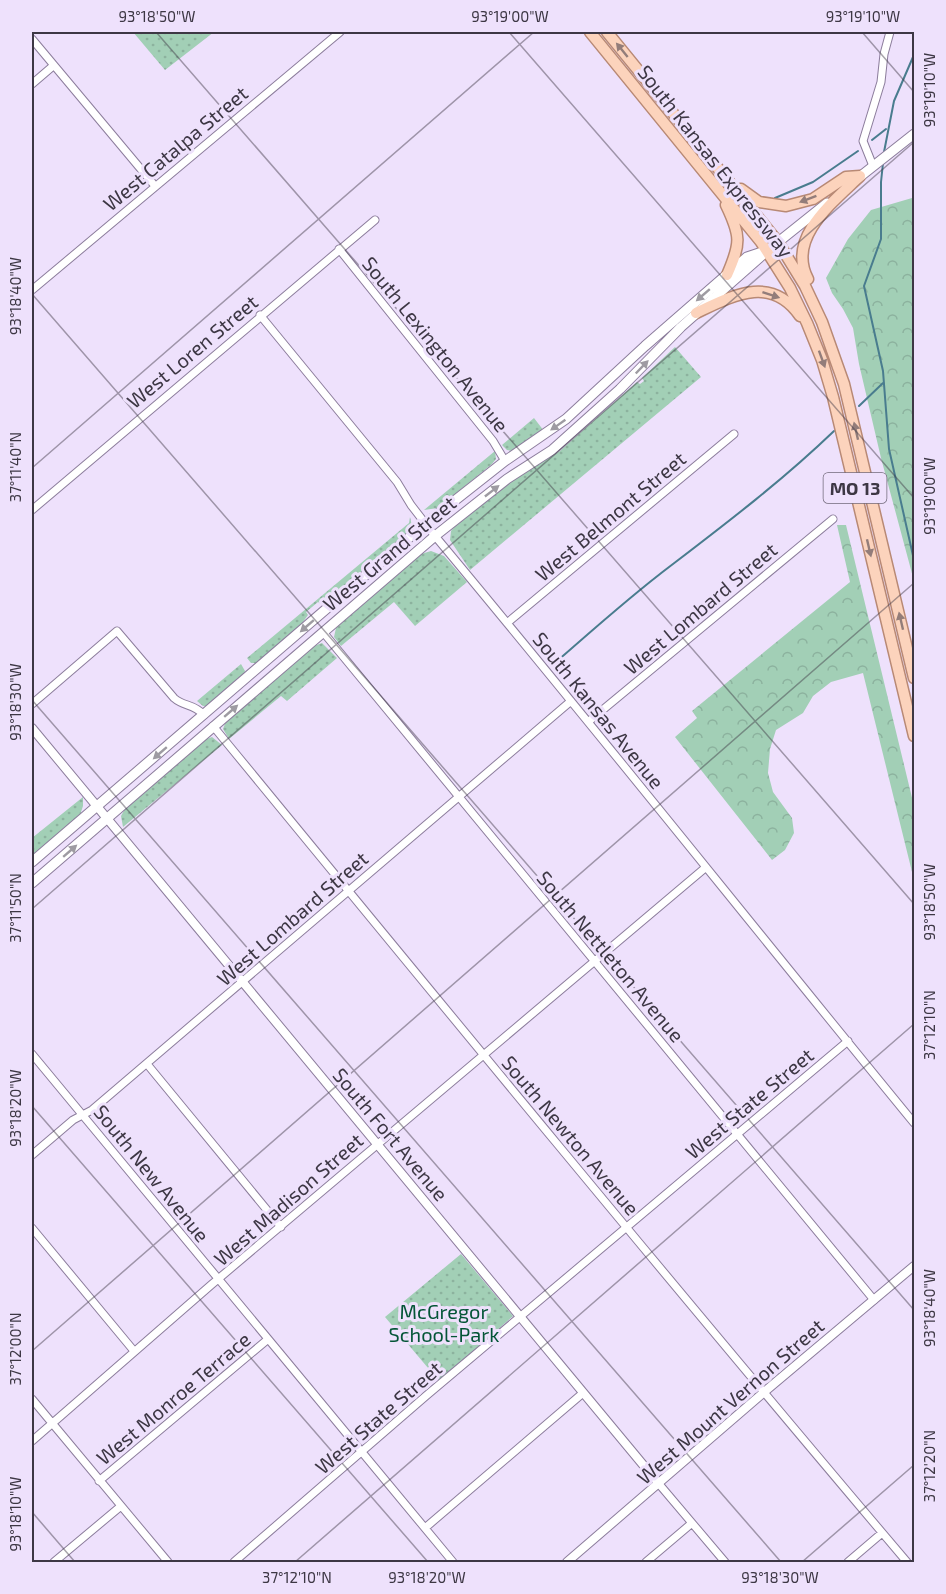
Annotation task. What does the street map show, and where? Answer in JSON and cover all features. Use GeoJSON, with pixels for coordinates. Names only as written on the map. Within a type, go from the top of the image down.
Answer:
{"type":"FeatureCollection","features":[{"type":"Feature","properties":{"kind":"main road","name":"South Kansas Expressway"},"geometry":{"type":"LineString","coordinates":[[590,32],[767,251],[790,288],[813,335],[833,397],[915,736]]}},
{"type":"Feature","properties":{"kind":"main road","name":"South Kansas Expressway"},"geometry":{"type":"LineString","coordinates":[[607,32],[778,242],[805,286],[836,358],[847,395],[915,678]]}},
{"type":"Feature","properties":{"kind":"main road","name":"West Grand Street"},"geometry":{"type":"LineString","coordinates":[[32,883],[435,536],[507,479],[552,450],[620,389],[681,327],[767,251],[913,135]]}},
{"type":"Feature","properties":{"kind":"main road"},"geometry":{"type":"LineString","coordinates":[[726,176],[759,202],[786,206],[813,199],[846,177],[860,176]]}},
{"type":"Feature","properties":{"kind":"main road"},"geometry":{"type":"LineString","coordinates":[[822,322],[818,300],[802,268],[805,239],[835,200],[860,176]]}},
{"type":"Feature","properties":{"kind":"main road"},"geometry":{"type":"LineString","coordinates":[[719,189],[737,227],[738,236],[734,257],[727,275]]}},
{"type":"Feature","properties":{"kind":"main road","name":"West Grand Street"},"geometry":{"type":"LineString","coordinates":[[32,862],[425,524],[505,461],[566,419],[747,256],[767,251]]}},
{"type":"Feature","properties":{"kind":"main road"},"geometry":{"type":"LineString","coordinates":[[696,314],[736,294],[751,291],[762,292],[781,298],[791,305],[813,335]]}},
{"type":"Feature","properties":{"kind":"street","name":"West Catalpa Street"},"geometry":{"type":"LineString","coordinates":[[32,290],[340,32]]}},
{"type":"Feature","properties":{"kind":"street"},"geometry":{"type":"LineString","coordinates":[[875,165],[863,141],[881,82],[884,54],[890,32]]}},
{"type":"Feature","properties":{"kind":"street"},"geometry":{"type":"LineString","coordinates":[[32,39],[155,186]]}},
{"type":"Feature","properties":{"kind":"street"},"geometry":{"type":"LineString","coordinates":[[32,84],[53,66]]}},
{"type":"Feature","properties":{"kind":"street","name":"West Loren Street"},"geometry":{"type":"LineString","coordinates":[[32,510],[375,219]]}},
{"type":"Feature","properties":{"kind":"street","name":"South Lexington Avenue"},"geometry":{"type":"LineString","coordinates":[[339,249],[493,441],[505,461]]}},
{"type":"Feature","properties":{"kind":"street","name":"South Kansas Avenue"},"geometry":{"type":"LineString","coordinates":[[260,315],[397,482],[425,524],[915,1123]]}},
{"type":"Feature","properties":{"kind":"street","name":"West Belmont Street"},"geometry":{"type":"LineString","coordinates":[[507,623],[734,434]]}},
{"type":"Feature","properties":{"kind":"street","name":"West Lombard Street"},"geometry":{"type":"LineString","coordinates":[[588,722],[833,519]]}},
{"type":"Feature","properties":{"kind":"street"},"geometry":{"type":"LineString","coordinates":[[32,704],[117,631],[174,698],[181,703],[195,706],[204,715]]}},
{"type":"Feature","properties":{"kind":"street","name":"South Nettleton Avenue"},"geometry":{"type":"LineString","coordinates":[[323,632],[874,1300]]}},
{"type":"Feature","properties":{"kind":"street","name":"West Lombard Street"},"geometry":{"type":"LineString","coordinates":[[32,1155],[73,1120],[92,1110],[147,1064],[571,701]]}},
{"type":"Feature","properties":{"kind":"street","name":"South Newton Avenue"},"geometry":{"type":"LineString","coordinates":[[213,726],[482,1055],[907,1563]]}},
{"type":"Feature","properties":{"kind":"street","name":"South Fort Avenue"},"geometry":{"type":"LineString","coordinates":[[32,728],[725,1563]]}},
{"type":"Feature","properties":{"kind":"street","name":"West Madison Street"},"geometry":{"type":"LineString","coordinates":[[32,1441],[377,1144],[705,868]]}},
{"type":"Feature","properties":{"kind":"street","name":"West State Street"},"geometry":{"type":"LineString","coordinates":[[234,1563],[353,1461],[360,1452],[848,1041]]}},
{"type":"Feature","properties":{"kind":"street","name":"South New Avenue"},"geometry":{"type":"LineString","coordinates":[[32,1054],[453,1563]]}},
{"type":"Feature","properties":{"kind":"street"},"geometry":{"type":"LineString","coordinates":[[147,1064],[281,1227]]}},
{"type":"Feature","properties":{"kind":"street"},"geometry":{"type":"LineString","coordinates":[[32,1227],[134,1351]]}},
{"type":"Feature","properties":{"kind":"street","name":"West Mount Vernon Street"},"geometry":{"type":"LineString","coordinates":[[567,1563],[763,1393],[915,1266]]}},
{"type":"Feature","properties":{"kind":"street","name":"West Monroe Terrace"},"geometry":{"type":"LineString","coordinates":[[99,1481],[267,1340]]}},
{"type":"Feature","properties":{"kind":"street"},"geometry":{"type":"LineString","coordinates":[[425,1528],[583,1393]]}},
{"type":"Feature","properties":{"kind":"street"},"geometry":{"type":"LineString","coordinates":[[32,1398],[168,1563]]}},
{"type":"Feature","properties":{"kind":"street"},"geometry":{"type":"LineString","coordinates":[[54,1563],[121,1506]]}},
{"type":"Feature","properties":{"kind":"street"},"geometry":{"type":"LineString","coordinates":[[646,1563],[692,1523]]}},
{"type":"Feature","properties":{"kind":"street"},"geometry":{"type":"LineString","coordinates":[[848,1563],[882,1533]]}},
{"type":"Feature","properties":{"kind":"green space"},"geometry":{"type":"Polygon","coordinates":[[[133,32],[205,33],[214,32],[165,70],[133,32]]]}},
{"type":"Feature","properties":{"kind":"green space"},"geometry":{"type":"Polygon","coordinates":[[[912,198],[914,200],[914,581],[881,458],[853,328],[832,293],[826,278],[848,239],[871,210],[912,198]]]}},
{"type":"Feature","properties":{"kind":"green space"},"geometry":{"type":"Polygon","coordinates":[[[675,347],[701,377],[470,570],[450,540],[451,531],[456,525],[511,481],[560,451],[637,382],[640,384],[644,381],[642,378],[675,347]]]}},
{"type":"Feature","properties":{"kind":"green space"},"geometry":{"type":"Polygon","coordinates":[[[534,418],[544,431],[512,451],[502,445],[534,418]]]}},
{"type":"Feature","properties":{"kind":"green space"},"geometry":{"type":"Polygon","coordinates":[[[495,451],[496,459],[492,464],[438,508],[424,510],[495,451]]]}},
{"type":"Feature","properties":{"kind":"green space"},"geometry":{"type":"Polygon","coordinates":[[[410,517],[412,526],[409,533],[340,593],[321,604],[318,602],[306,612],[308,615],[300,626],[257,663],[251,663],[247,658],[409,523],[410,517]]]}},
{"type":"Feature","properties":{"kind":"green space"},"geometry":{"type":"Polygon","coordinates":[[[837,525],[846,525],[914,806],[914,880],[863,673],[831,682],[813,696],[803,713],[776,730],[770,749],[768,773],[773,792],[792,818],[794,833],[785,850],[772,860],[675,737],[697,718],[692,711],[850,582],[837,525]]]}},
{"type":"Feature","properties":{"kind":"green space"},"geometry":{"type":"Polygon","coordinates":[[[431,551],[444,556],[467,582],[415,626],[394,602],[341,646],[334,637],[336,628],[421,554],[431,551]]]}},
{"type":"Feature","properties":{"kind":"green space"},"geometry":{"type":"Polygon","coordinates":[[[322,643],[337,658],[287,701],[281,696],[229,739],[223,729],[226,721],[314,646],[322,643]]]}},
{"type":"Feature","properties":{"kind":"green space"},"geometry":{"type":"Polygon","coordinates":[[[241,664],[245,671],[244,675],[208,706],[203,706],[197,701],[241,664]]]}},
{"type":"Feature","properties":{"kind":"green space"},"geometry":{"type":"Polygon","coordinates":[[[212,737],[222,745],[123,827],[121,816],[126,807],[204,740],[212,737]]]}},
{"type":"Feature","properties":{"kind":"green space"},"geometry":{"type":"Polygon","coordinates":[[[83,797],[80,815],[32,856],[32,838],[83,797]]]}},
{"type":"Feature","properties":{"kind":"green space","name":"McGregor School-Park"},"geometry":{"type":"Polygon","coordinates":[[[461,1254],[513,1316],[439,1381],[385,1317],[461,1254]]]}},
{"type":"Feature","properties":{"kind":"green space"},"geometry":{"type":"Polygon","coordinates":[[[420,1319],[430,1332],[418,1343],[407,1330],[420,1319]]]}},
{"type":"Feature","properties":{"kind":"waterway"},"geometry":{"type":"LineString","coordinates":[[884,152],[894,101],[913,57],[914,42]]}},
{"type":"Feature","properties":{"kind":"waterway"},"geometry":{"type":"LineString","coordinates":[[872,140],[886,129]]}},
{"type":"Feature","properties":{"kind":"waterway"},"geometry":{"type":"LineString","coordinates":[[775,198],[813,182],[858,151]]}},
{"type":"Feature","properties":{"kind":"waterway"},"geometry":{"type":"LineString","coordinates":[[883,163],[881,239],[864,286],[883,371],[889,449],[914,560]]}},
{"type":"Feature","properties":{"kind":"waterway"},"geometry":{"type":"LineString","coordinates":[[859,406],[883,383]]}},
{"type":"Feature","properties":{"kind":"waterway"},"geometry":{"type":"LineString","coordinates":[[555,663],[633,596],[771,487],[834,431]]}}]}
